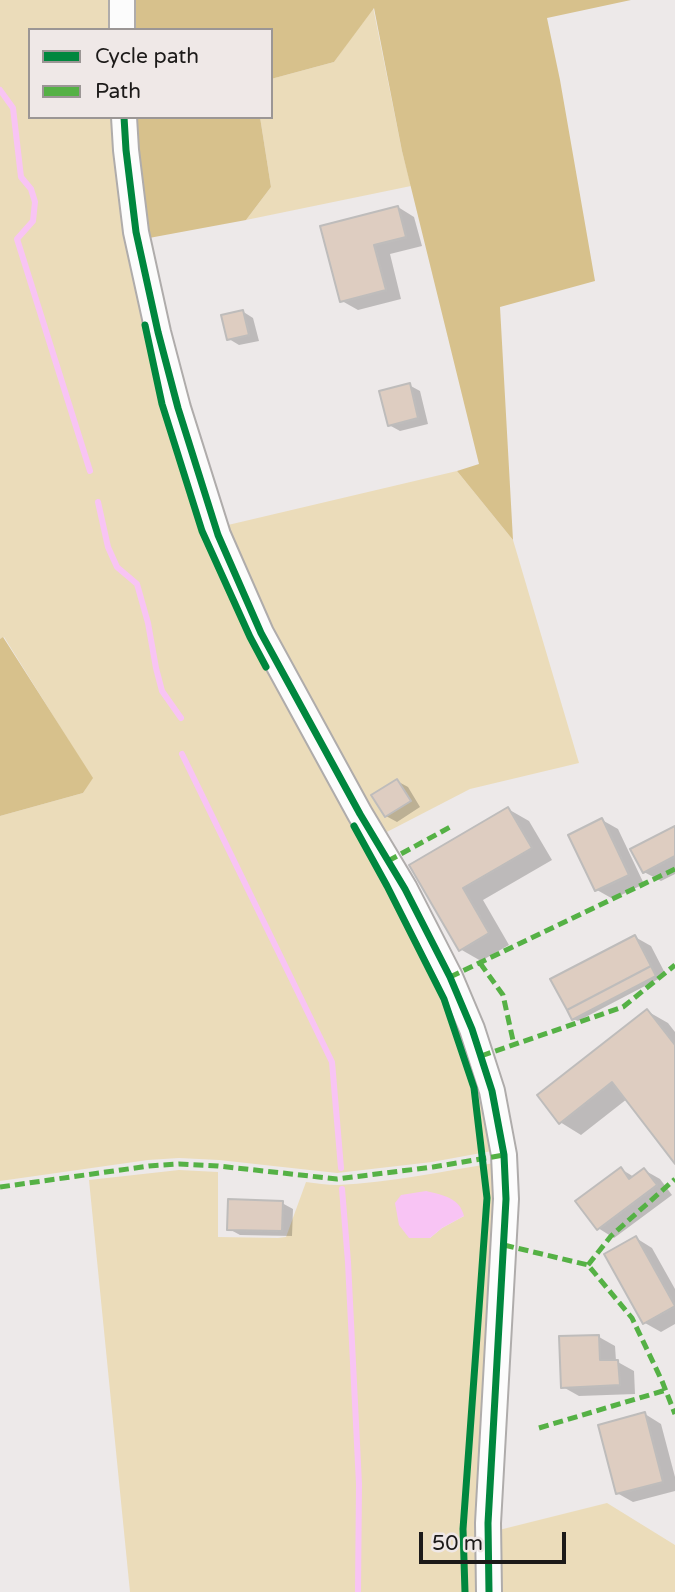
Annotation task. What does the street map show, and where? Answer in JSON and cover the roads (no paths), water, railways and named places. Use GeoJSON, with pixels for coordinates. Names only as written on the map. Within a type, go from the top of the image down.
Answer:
{"type":"FeatureCollection","features":[{"type":"Feature","properties":{"kind":"street"},"geometry":{"type":"LineString","coordinates":[[122,0],[122,28]]}},
{"type":"Feature","properties":{"kind":"street"},"geometry":{"type":"LineString","coordinates":[[124,119],[136,232],[155,319],[178,408],[218,535],[261,633],[360,814],[405,889],[450,977],[472,1029],[492,1091],[504,1155],[506,1199],[488,1523],[489,1592]]}},
{"type":"Feature","properties":{"kind":"waterway"},"geometry":{"type":"LineString","coordinates":[[0,90],[13,108],[21,177],[31,189],[35,202],[33,221],[17,239],[90,471]]}},
{"type":"Feature","properties":{"kind":"waterway"},"geometry":{"type":"LineString","coordinates":[[98,502],[108,547],[117,567],[137,584],[162,691],[181,718]]}},
{"type":"Feature","properties":{"kind":"waterway"},"geometry":{"type":"LineString","coordinates":[[182,754],[332,1062],[341,1168]]}},
{"type":"Feature","properties":{"kind":"waterway"},"geometry":{"type":"LineString","coordinates":[[342,1189],[359,1484],[358,1592]]}}]}
